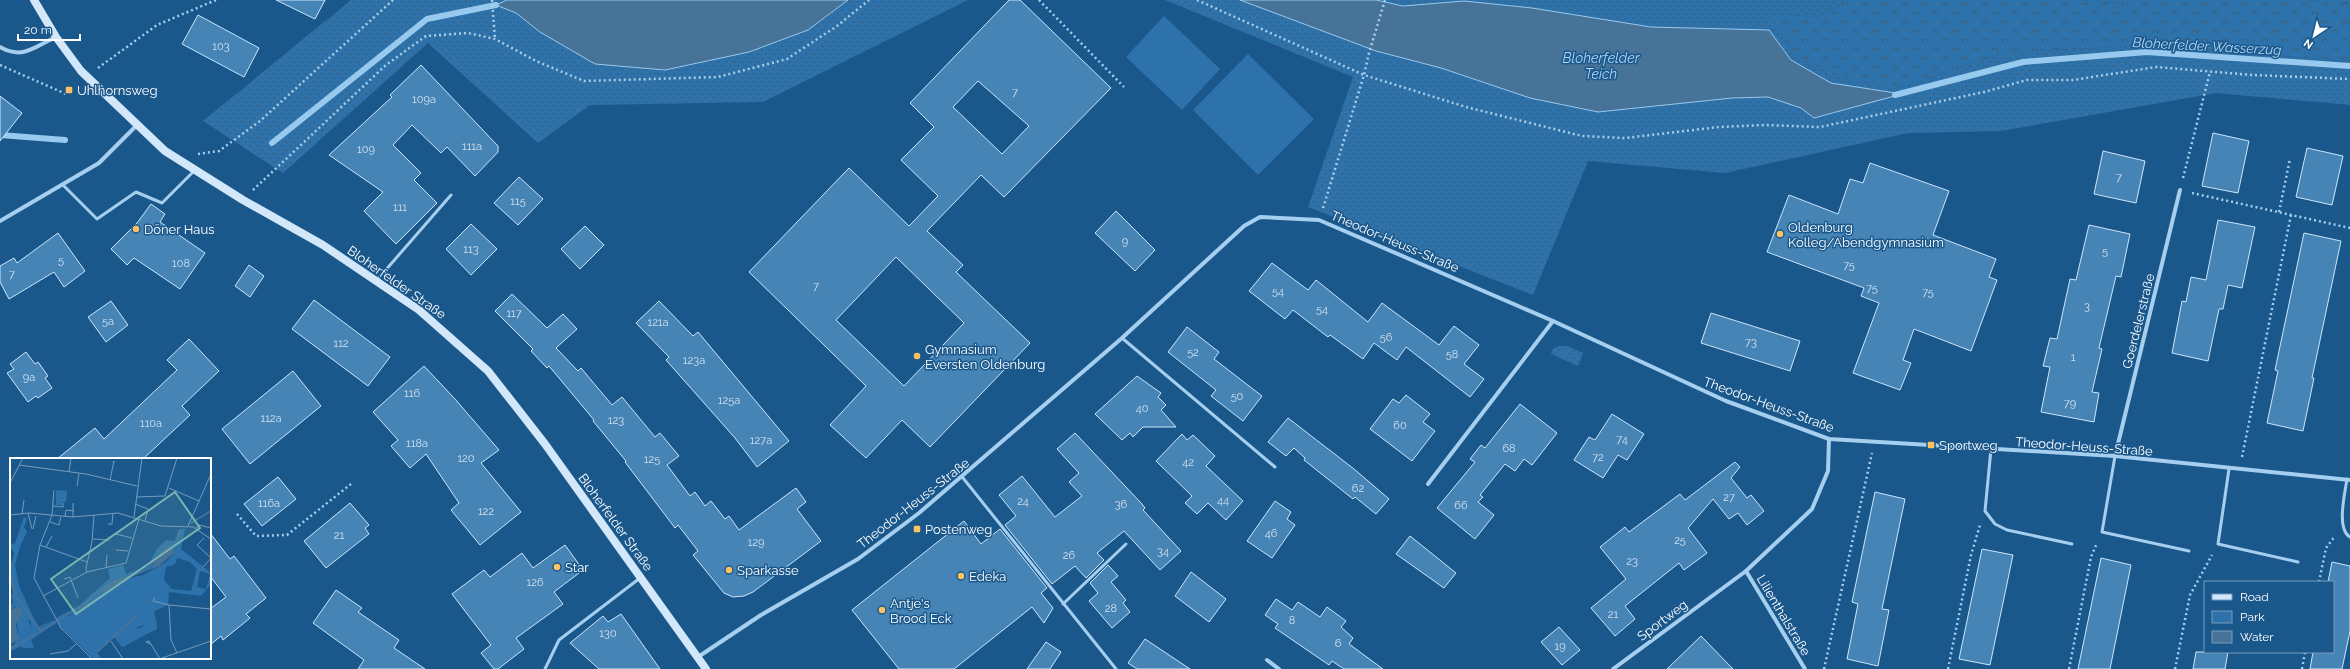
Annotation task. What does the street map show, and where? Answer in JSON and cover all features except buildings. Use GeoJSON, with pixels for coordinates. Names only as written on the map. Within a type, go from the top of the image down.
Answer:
{"type":"FeatureCollection","features":[{"type":"Feature","properties":{"kind":"street","name":"Bloherfelder Straße"},"geometry":{"type":"LineString","coordinates":[[34,0],[56,37],[86,76],[136,126],[165,151],[323,245],[420,310],[488,371],[545,444],[642,577],[706,669]]}},
{"type":"Feature","properties":{"kind":"street"},"geometry":{"type":"LineString","coordinates":[[0,47],[9,52],[20,54],[56,37]]}},
{"type":"Feature","properties":{"kind":"street"},"geometry":{"type":"LineString","coordinates":[[0,221],[99,163],[136,126]]}},
{"type":"Feature","properties":{"kind":"street","name":"Goerdelerstraße"},"geometry":{"type":"LineString","coordinates":[[2115,456],[2180,190]]}},
{"type":"Feature","properties":{"kind":"street","name":"Theodor-Heuss-Straße"},"geometry":{"type":"LineString","coordinates":[[698,657],[760,615],[858,560],[962,478],[1122,338],[1244,226],[1260,217],[1319,220],[1553,321],[1726,401],[1829,439],[2115,456],[2349,479]]}},
{"type":"Feature","properties":{"kind":"street"},"geometry":{"type":"LineString","coordinates":[[1428,484],[1553,321]]}},
{"type":"Feature","properties":{"kind":"street","name":"Sportweg"},"geometry":{"type":"LineString","coordinates":[[1613,669],[1746,570],[1812,509],[1828,471],[1829,439]]}},
{"type":"Feature","properties":{"kind":"street","name":"Lilienthalstraße"},"geometry":{"type":"LineString","coordinates":[[1746,570],[1805,669]]}},
{"type":"Feature","properties":{"kind":"street"},"geometry":{"type":"LineString","coordinates":[[1266,660],[1279,669]]}},
{"type":"Feature","properties":{"kind":"lane"},"geometry":{"type":"LineString","coordinates":[[62,184],[97,219],[136,192],[162,203],[195,170]]}},
{"type":"Feature","properties":{"kind":"lane"},"geometry":{"type":"LineString","coordinates":[[376,281],[451,195]]}},
{"type":"Feature","properties":{"kind":"lane"},"geometry":{"type":"LineString","coordinates":[[1122,338],[1275,468]]}},
{"type":"Feature","properties":{"kind":"lane"},"geometry":{"type":"LineString","coordinates":[[1991,449],[1985,511],[1995,524],[2007,530],[2072,544]]}},
{"type":"Feature","properties":{"kind":"lane"},"geometry":{"type":"LineString","coordinates":[[2115,456],[2102,532],[2189,552]]}},
{"type":"Feature","properties":{"kind":"lane"},"geometry":{"type":"LineString","coordinates":[[2230,468],[2218,544],[2298,562]]}},
{"type":"Feature","properties":{"kind":"lane"},"geometry":{"type":"LineString","coordinates":[[962,478],[1116,669]]}},
{"type":"Feature","properties":{"kind":"lane"},"geometry":{"type":"LineString","coordinates":[[2349,479],[2342,526],[2346,534],[2350,537]]}},
{"type":"Feature","properties":{"kind":"lane"},"geometry":{"type":"LineString","coordinates":[[1064,604],[1126,544]]}},
{"type":"Feature","properties":{"kind":"lane"},"geometry":{"type":"LineString","coordinates":[[546,669],[559,640],[642,577]]}},
{"type":"Feature","properties":{"kind":"path"},"geometry":{"type":"LineString","coordinates":[[86,76],[157,25],[216,0]]}},
{"type":"Feature","properties":{"kind":"path"},"geometry":{"type":"LineString","coordinates":[[219,151],[260,121],[392,0]]}},
{"type":"Feature","properties":{"kind":"path"},"geometry":{"type":"LineString","coordinates":[[492,0],[495,39]]}},
{"type":"Feature","properties":{"kind":"path"},"geometry":{"type":"LineString","coordinates":[[264,178],[386,65],[426,36],[468,33],[495,39],[536,61],[584,81],[718,77],[787,60],[837,26],[869,0]]}},
{"type":"Feature","properties":{"kind":"path"},"geometry":{"type":"LineString","coordinates":[[1039,0],[1124,87]]}},
{"type":"Feature","properties":{"kind":"path"},"geometry":{"type":"LineString","coordinates":[[1197,0],[1364,75],[1466,107],[1547,129],[1582,136],[1625,138],[1757,125],[1820,127],[1984,92],[2028,80],[2072,80],[2156,66],[2210,72],[2350,79]]}},
{"type":"Feature","properties":{"kind":"path"},"geometry":{"type":"LineString","coordinates":[[1319,220],[1364,75],[1385,0]]}},
{"type":"Feature","properties":{"kind":"path"},"geometry":{"type":"LineString","coordinates":[[0,65],[66,94]]}},
{"type":"Feature","properties":{"kind":"path"},"geometry":{"type":"LineString","coordinates":[[2210,72],[2180,190],[2350,228]]}},
{"type":"Feature","properties":{"kind":"path"},"geometry":{"type":"LineString","coordinates":[[2279,212],[2290,159]]}},
{"type":"Feature","properties":{"kind":"path"},"geometry":{"type":"LineString","coordinates":[[2240,469],[2291,215]]}},
{"type":"Feature","properties":{"kind":"path"},"geometry":{"type":"LineString","coordinates":[[1824,669],[1874,441]]}},
{"type":"Feature","properties":{"kind":"path"},"geometry":{"type":"LineString","coordinates":[[236,514],[256,536],[287,535],[351,484]]}},
{"type":"Feature","properties":{"kind":"path"},"geometry":{"type":"LineString","coordinates":[[1948,669],[1971,555],[1985,511]]}},
{"type":"Feature","properties":{"kind":"path"},"geometry":{"type":"LineString","coordinates":[[2319,581],[2326,548],[2342,526]]}},
{"type":"Feature","properties":{"kind":"path"},"geometry":{"type":"LineString","coordinates":[[2069,669],[2091,557],[2102,532]]}},
{"type":"Feature","properties":{"kind":"path"},"geometry":{"type":"LineString","coordinates":[[2175,669],[2190,594],[2218,544]]}},
{"type":"Feature","properties":{"kind":"path"},"geometry":{"type":"LineString","coordinates":[[2302,669],[2305,653]]}},
{"type":"Feature","properties":{"kind":"green space"},"geometry":{"type":"Polygon","coordinates":[[[351,0],[507,0],[497,5],[516,13],[540,32],[749,52],[808,30],[848,0],[968,0],[763,102],[590,105],[538,143],[428,43],[283,173],[203,121],[351,0]]]}},
{"type":"Feature","properties":{"kind":"green space"},"geometry":{"type":"Polygon","coordinates":[[[1165,0],[1240,0],[1376,51],[1441,68],[1530,98],[1598,112],[1732,98],[1768,97],[1801,108],[1814,118],[1901,94],[1831,83],[1791,60],[1769,30],[1651,27],[1532,8],[1464,1],[1403,6],[1376,0],[1850,0],[1816,17],[1777,14],[1899,88],[2004,52],[2144,46],[2350,61],[2350,105],[2216,93],[2001,131],[1908,133],[1725,173],[1588,161],[1533,295],[1308,207],[1353,77],[1165,0]]]}},
{"type":"Feature","properties":{"kind":"green space"},"geometry":{"type":"Polygon","coordinates":[[[1850,0],[2080,0],[2123,4],[2132,0],[2307,0],[2350,3],[2350,61],[2144,46],[2004,52],[1899,88],[1840,74],[1795,54],[1773,20],[1777,14],[1816,17],[1850,0]]]}},
{"type":"Feature","properties":{"kind":"green space"},"geometry":{"type":"Polygon","coordinates":[[[2080,0],[2132,0],[2123,4],[2080,0]]]}},
{"type":"Feature","properties":{"kind":"green space"},"geometry":{"type":"Polygon","coordinates":[[[2307,0],[2350,0],[2350,3],[2307,0]]]}},
{"type":"Feature","properties":{"kind":"green space"},"geometry":{"type":"Polygon","coordinates":[[[1164,16],[1220,69],[1182,110],[1126,57],[1164,16]]]}},
{"type":"Feature","properties":{"kind":"green space"},"geometry":{"type":"Polygon","coordinates":[[[1248,54],[1314,119],[1258,175],[1193,110],[1248,54]]]}},
{"type":"Feature","properties":{"kind":"green space"},"geometry":{"type":"Polygon","coordinates":[[[1559,346],[1567,346],[1583,353],[1578,366],[1551,354],[1553,349],[1559,346]]]}},
{"type":"Feature","properties":{"kind":"water"},"geometry":{"type":"Polygon","coordinates":[[[507,0],[848,0],[808,30],[749,52],[665,70],[595,64],[540,32],[516,13],[496,5],[507,0]]]}},
{"type":"Feature","properties":{"kind":"water","name":"Bloherfelder Teich"},"geometry":{"type":"Polygon","coordinates":[[[1240,0],[1376,0],[1403,6],[1464,1],[1532,8],[1651,27],[1769,30],[1791,60],[1831,83],[1902,94],[1814,118],[1801,108],[1768,97],[1732,98],[1598,112],[1530,98],[1441,68],[1376,51],[1240,0]]]}},
{"type":"Feature","properties":{"kind":"waterway"},"geometry":{"type":"LineString","coordinates":[[272,143],[427,19],[496,5]]}},
{"type":"Feature","properties":{"kind":"waterway","name":"Bloherfelder Wasserzug"},"geometry":{"type":"LineString","coordinates":[[1895,95],[2023,62],[2147,52],[2350,66]]}},
{"type":"Feature","properties":{"kind":"waterway"},"geometry":{"type":"LineString","coordinates":[[0,135],[65,140]]}},
{"type":"Feature","properties":{"kind":"place","name":"Uhlhornsweg"},"geometry":{"type":"Point","coordinates":[69,90]}},
{"type":"Feature","properties":{"kind":"place","name":"Döner Haus"},"geometry":{"type":"Point","coordinates":[136,229]}},
{"type":"Feature","properties":{"kind":"place","name":"Oldenburg Kolleg/Abendgymnasium"},"geometry":{"type":"Point","coordinates":[1780,234]}},
{"type":"Feature","properties":{"kind":"place","name":"Gymnasium Eversten Oldenburg"},"geometry":{"type":"Point","coordinates":[917,356]}},
{"type":"Feature","properties":{"kind":"place","name":"Sportweg"},"geometry":{"type":"Point","coordinates":[1931,445]}},
{"type":"Feature","properties":{"kind":"place","name":"Postenweg"},"geometry":{"type":"Point","coordinates":[917,529]}},
{"type":"Feature","properties":{"kind":"place","name":"Star"},"geometry":{"type":"Point","coordinates":[557,567]}},
{"type":"Feature","properties":{"kind":"place","name":"Sparkasse"},"geometry":{"type":"Point","coordinates":[729,570]}},
{"type":"Feature","properties":{"kind":"place","name":"Edeka"},"geometry":{"type":"Point","coordinates":[961,576]}},
{"type":"Feature","properties":{"kind":"place","name":"Antje's Brood Eck"},"geometry":{"type":"Point","coordinates":[882,610]}}]}
